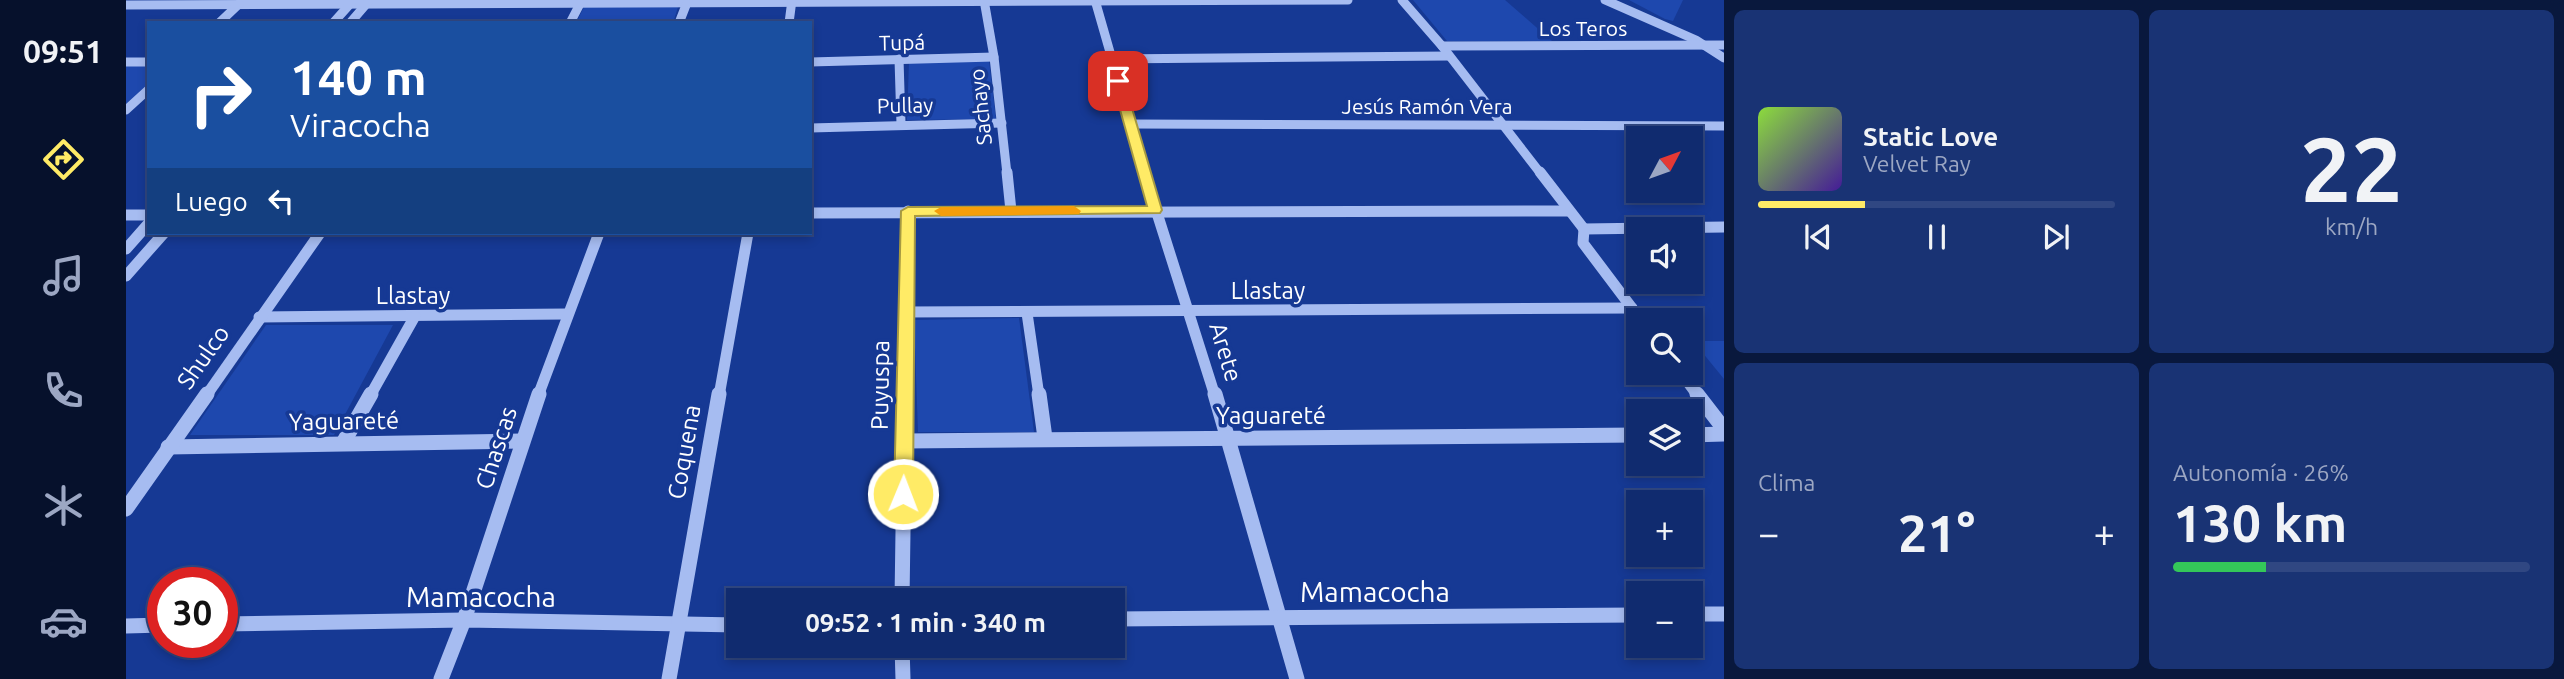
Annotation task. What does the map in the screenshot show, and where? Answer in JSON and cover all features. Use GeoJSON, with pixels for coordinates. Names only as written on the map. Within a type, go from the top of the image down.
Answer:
{"type":"FeatureCollection","features":[{"type":"Feature","properties":{"kind":"street"},"geometry":{"type":"LineString","coordinates":[[133,3],[1348,0]]}},
{"type":"Feature","properties":{"kind":"street"},"geometry":{"type":"LineString","coordinates":[[1402,0],[1443,46],[1584,229],[1583,243],[1632,308]]}},
{"type":"Feature","properties":{"kind":"street"},"geometry":{"type":"LineString","coordinates":[[1605,0],[1643,20],[1697,38],[1724,58]]}},
{"type":"Feature","properties":{"kind":"street","name":"Arete"},"geometry":{"type":"LineString","coordinates":[[1095,1],[1155,210],[1229,438],[1297,679]]}},
{"type":"Feature","properties":{"kind":"street"},"geometry":{"type":"LineString","coordinates":[[221,21],[240,2]]}},
{"type":"Feature","properties":{"kind":"street"},"geometry":{"type":"LineString","coordinates":[[571,21],[581,2]]}},
{"type":"Feature","properties":{"kind":"street"},"geometry":{"type":"LineString","coordinates":[[680,21],[687,2]]}},
{"type":"Feature","properties":{"kind":"street"},"geometry":{"type":"LineString","coordinates":[[789,21],[792,2]]}},
{"type":"Feature","properties":{"kind":"street","name":"Sachayo"},"geometry":{"type":"LineString","coordinates":[[984,2],[994,57],[1012,211]]}},
{"type":"Feature","properties":{"kind":"street"},"geometry":{"type":"LineString","coordinates":[[335,21],[351,3]]}},
{"type":"Feature","properties":{"kind":"street"},"geometry":{"type":"LineString","coordinates":[[352,21],[367,3]]}},
{"type":"Feature","properties":{"kind":"street","name":"Los Teros"},"geometry":{"type":"LineString","coordinates":[[1443,46],[1724,45]]}},
{"type":"Feature","properties":{"kind":"street"},"geometry":{"type":"LineString","coordinates":[[1112,59],[1449,55]]}},
{"type":"Feature","properties":{"kind":"street","name":"Tupá"},"geometry":{"type":"LineString","coordinates":[[812,62],[994,57]]}},
{"type":"Feature","properties":{"kind":"street"},"geometry":{"type":"LineString","coordinates":[[900,59],[901,124]]}},
{"type":"Feature","properties":{"kind":"street"},"geometry":{"type":"LineString","coordinates":[[126,62],[147,62]]}},
{"type":"Feature","properties":{"kind":"street"},"geometry":{"type":"LineString","coordinates":[[126,110],[147,91]]}},
{"type":"Feature","properties":{"kind":"street","name":"Pullay"},"geometry":{"type":"LineString","coordinates":[[812,128],[1002,123]]}},
{"type":"Feature","properties":{"kind":"street","name":"Jesús Ramón Vera"},"geometry":{"type":"LineString","coordinates":[[1130,124],[1724,126]]}},
{"type":"Feature","properties":{"kind":"street","name":"Puyuspa"},"geometry":{"type":"LineString","coordinates":[[902,588],[908,211]]}},
{"type":"Feature","properties":{"kind":"street"},"geometry":{"type":"LineString","coordinates":[[812,213],[1569,211]]}},
{"type":"Feature","properties":{"kind":"street"},"geometry":{"type":"LineString","coordinates":[[126,215],[147,215]]}},
{"type":"Feature","properties":{"kind":"street"},"geometry":{"type":"LineString","coordinates":[[126,248],[147,225]]}},
{"type":"Feature","properties":{"kind":"street"},"geometry":{"type":"LineString","coordinates":[[1584,229],[1724,227]]}},
{"type":"Feature","properties":{"kind":"street"},"geometry":{"type":"LineString","coordinates":[[126,276],[162,235]]}},
{"type":"Feature","properties":{"kind":"street","name":"Shulco"},"geometry":{"type":"LineString","coordinates":[[126,509],[319,235]]}},
{"type":"Feature","properties":{"kind":"street","name":"Chascas"},"geometry":{"type":"LineString","coordinates":[[441,679],[464,621],[521,442],[598,235]]}},
{"type":"Feature","properties":{"kind":"street","name":"Coquena"},"geometry":{"type":"LineString","coordinates":[[669,679],[748,235]]}},
{"type":"Feature","properties":{"kind":"street","name":"Llastay"},"geometry":{"type":"LineString","coordinates":[[905,313],[1626,308]]}},
{"type":"Feature","properties":{"kind":"street"},"geometry":{"type":"LineString","coordinates":[[1027,313],[1045,438]]}},
{"type":"Feature","properties":{"kind":"street","name":"Llastay"},"geometry":{"type":"LineString","coordinates":[[259,317],[567,314]]}},
{"type":"Feature","properties":{"kind":"street"},"geometry":{"type":"LineString","coordinates":[[343,443],[415,316]]}},
{"type":"Feature","properties":{"kind":"street"},"geometry":{"type":"LineString","coordinates":[[1690,385],[1724,432]]}},
{"type":"Feature","properties":{"kind":"street"},"geometry":{"type":"LineString","coordinates":[[1703,434],[1724,432]]}},
{"type":"Feature","properties":{"kind":"street","name":"Yaguareté"},"geometry":{"type":"LineString","coordinates":[[904,441],[1626,435]]}},
{"type":"Feature","properties":{"kind":"street","name":"Yaguareté"},"geometry":{"type":"LineString","coordinates":[[168,447],[521,442]]}},
{"type":"Feature","properties":{"kind":"street"},"geometry":{"type":"LineString","coordinates":[[1703,614],[1724,614]]}},
{"type":"Feature","properties":{"kind":"street","name":"Mamacocha"},"geometry":{"type":"LineString","coordinates":[[1125,619],[1626,615]]}},
{"type":"Feature","properties":{"kind":"street","name":"Mamacocha"},"geometry":{"type":"LineString","coordinates":[[238,624],[464,621],[726,625]]}},
{"type":"Feature","properties":{"kind":"street"},"geometry":{"type":"LineString","coordinates":[[126,626],[147,625]]}},
{"type":"Feature","properties":{"kind":"street"},"geometry":{"type":"LineString","coordinates":[[902,658],[903,679]]}},
{"type":"Feature","properties":{"kind":"shaded area"},"geometry":{"type":"Polygon","coordinates":[[[1413,0],[1505,0],[1552,41],[1447,41],[1413,0]]]}},
{"type":"Feature","properties":{"kind":"shaded area"},"geometry":{"type":"Polygon","coordinates":[[[1629,0],[1683,0],[1673,21],[1629,0]]]}},
{"type":"Feature","properties":{"kind":"shaded area"},"geometry":{"type":"Polygon","coordinates":[[[584,7],[678,7],[674,21],[577,21],[584,7]]]}},
{"type":"Feature","properties":{"kind":"shaded area"},"geometry":{"type":"Polygon","coordinates":[[[989,61],[996,119],[907,120],[909,62],[989,61]]]}},
{"type":"Feature","properties":{"kind":"shaded area"},"geometry":{"type":"Polygon","coordinates":[[[126,66],[147,66],[147,85],[126,104],[126,66]]]}},
{"type":"Feature","properties":{"kind":"shaded area"},"geometry":{"type":"Polygon","coordinates":[[[1019,318],[1034,432],[918,432],[914,320],[1019,318]]]}},
{"type":"Feature","properties":{"kind":"shaded area"},"geometry":{"type":"Polygon","coordinates":[[[266,325],[393,325],[334,435],[190,435],[266,325]]]}},
{"type":"Feature","properties":{"kind":"shaded area"},"geometry":{"type":"Polygon","coordinates":[[[1703,341],[1724,341],[1724,379],[1703,353],[1703,341]]]}},
{"type":"Feature","properties":{"kind":"slow traffic"},"geometry":{"type":"LineString","coordinates":[[941,211],[1074,211]]}},
{"type":"Feature","properties":{"kind":"route"},"geometry":{"type":"LineString","coordinates":[[903,494],[908,211],[1155,210],[1118,81]]}}]}
